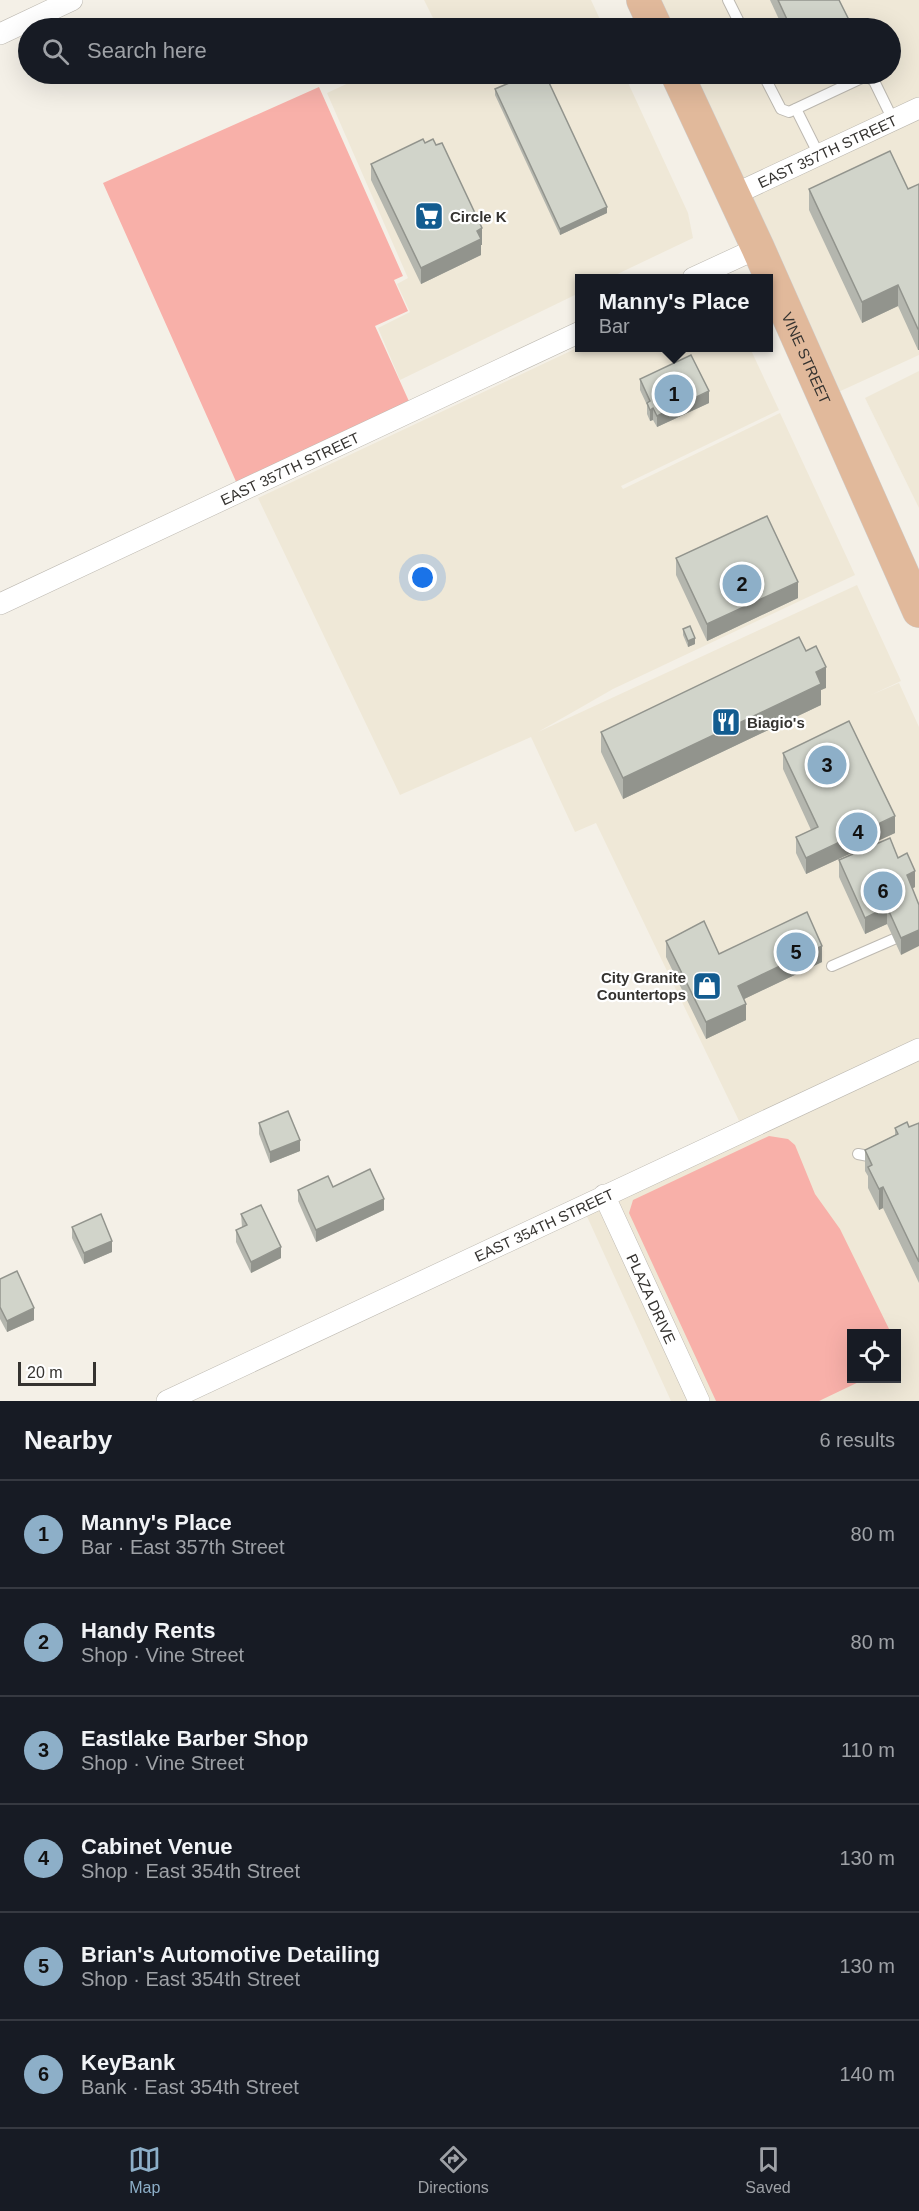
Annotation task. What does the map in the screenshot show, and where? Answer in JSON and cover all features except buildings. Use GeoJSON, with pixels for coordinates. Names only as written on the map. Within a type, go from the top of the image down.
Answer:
{"type":"FeatureCollection","features":[{"type":"Feature","properties":{"kind":"main road"},"geometry":{"type":"LineString","coordinates":[[643,0],[651,18]]}},
{"type":"Feature","properties":{"kind":"main road","name":"VINE STREET"},"geometry":{"type":"LineString","coordinates":[[682,84],[770,274]]}},
{"type":"Feature","properties":{"kind":"main road","name":"VINE STREET"},"geometry":{"type":"LineString","coordinates":[[773,282],[919,611]]}},
{"type":"Feature","properties":{"kind":"street"},"geometry":{"type":"LineString","coordinates":[[34,18],[72,0]]}},
{"type":"Feature","properties":{"kind":"street"},"geometry":{"type":"LineString","coordinates":[[0,34],[18,26]]}},
{"type":"Feature","properties":{"kind":"street","name":"EAST 357TH STREET"},"geometry":{"type":"LineString","coordinates":[[734,195],[919,108]]}},
{"type":"Feature","properties":{"kind":"street"},"geometry":{"type":"LineString","coordinates":[[703,274],[758,248]]}},
{"type":"Feature","properties":{"kind":"street","name":"EAST 357TH STREET"},"geometry":{"type":"LineString","coordinates":[[0,604],[575,334]]}},
{"type":"Feature","properties":{"kind":"street","name":"EAST 354TH STREET"},"geometry":{"type":"LineString","coordinates":[[167,1401],[919,1049]]}},
{"type":"Feature","properties":{"kind":"street","name":"PLAZA DRIVE"},"geometry":{"type":"LineString","coordinates":[[604,1195],[699,1401]]}},
{"type":"Feature","properties":{"kind":"lane"},"geometry":{"type":"LineString","coordinates":[[728,0],[737,18]]}},
{"type":"Feature","properties":{"kind":"lane"},"geometry":{"type":"LineString","coordinates":[[769,84],[781,109],[789,112],[849,84]]}},
{"type":"Feature","properties":{"kind":"lane"},"geometry":{"type":"LineString","coordinates":[[875,84],[893,120]]}},
{"type":"Feature","properties":{"kind":"lane"},"geometry":{"type":"LineString","coordinates":[[796,109],[819,155]]}},
{"type":"Feature","properties":{"kind":"lane"},"geometry":{"type":"LineString","coordinates":[[832,966],[894,939]]}},
{"type":"Feature","properties":{"kind":"lane"},"geometry":{"type":"LineString","coordinates":[[858,1154],[873,1158],[888,1155]]}},
{"type":"Feature","properties":{"kind":"shaded area"},"geometry":{"type":"Polygon","coordinates":[[[424,0],[591,0],[599,18],[433,18],[424,0]]]}},
{"type":"Feature","properties":{"kind":"shaded area"},"geometry":{"type":"Polygon","coordinates":[[[648,0],[919,0],[919,355],[834,394],[687,84],[901,84],[901,18],[657,18],[648,0]]]}},
{"type":"Feature","properties":{"kind":"shaded area"},"geometry":{"type":"Polygon","coordinates":[[[346,84],[629,84],[688,213],[693,238],[617,274],[575,274],[575,295],[400,380],[378,328],[410,312],[397,284],[408,278],[327,93],[346,84]]]}},
{"type":"Feature","properties":{"kind":"shaded area"},"geometry":{"type":"Polygon","coordinates":[[[319,87],[403,276],[394,280],[408,311],[375,326],[412,408],[238,486],[103,183],[319,87]]]}},
{"type":"Feature","properties":{"kind":"shaded area"},"geometry":{"type":"Polygon","coordinates":[[[575,349],[575,352],[752,352],[779,410],[621,486],[623,489],[780,413],[855,575],[613,689],[538,732],[857,585],[901,681],[871,695],[899,683],[919,727],[919,1038],[741,1125],[596,823],[575,832],[531,737],[400,795],[258,498],[575,349]]]}},
{"type":"Feature","properties":{"kind":"shaded area"},"geometry":{"type":"Polygon","coordinates":[[[919,371],[919,508],[865,398],[919,371]]]}},
{"type":"Feature","properties":{"kind":"shaded area"},"geometry":{"type":"Polygon","coordinates":[[[919,1055],[919,1401],[671,1401],[585,1212],[919,1055]]]}},
{"type":"Feature","properties":{"kind":"shaded area"},"geometry":{"type":"Polygon","coordinates":[[[769,1136],[788,1139],[795,1145],[815,1194],[840,1229],[889,1329],[847,1329],[847,1383],[857,1383],[819,1401],[716,1401],[629,1213],[633,1200],[769,1136]]]}},
{"type":"Feature","properties":{"kind":"place","name":"Circle K"},"geometry":{"type":"Point","coordinates":[429,216]}},
{"type":"Feature","properties":{"kind":"place","name":"Manny's Place"},"geometry":{"type":"Point","coordinates":[674,394]}},
{"type":"Feature","properties":{"kind":"place","name":"Handy Rents"},"geometry":{"type":"Point","coordinates":[742,584]}},
{"type":"Feature","properties":{"kind":"place","name":"Biagio's"},"geometry":{"type":"Point","coordinates":[726,722]}},
{"type":"Feature","properties":{"kind":"place","name":"Eastlake Barber Shop"},"geometry":{"type":"Point","coordinates":[827,765]}},
{"type":"Feature","properties":{"kind":"place","name":"Cabinet Venue"},"geometry":{"type":"Point","coordinates":[858,832]}},
{"type":"Feature","properties":{"kind":"place","name":"KeyBank"},"geometry":{"type":"Point","coordinates":[883,891]}},
{"type":"Feature","properties":{"kind":"place","name":"Brian's Automotive Detailing"},"geometry":{"type":"Point","coordinates":[796,952]}},
{"type":"Feature","properties":{"kind":"place","name":"City Granite Countertops"},"geometry":{"type":"Point","coordinates":[707,986]}}]}
